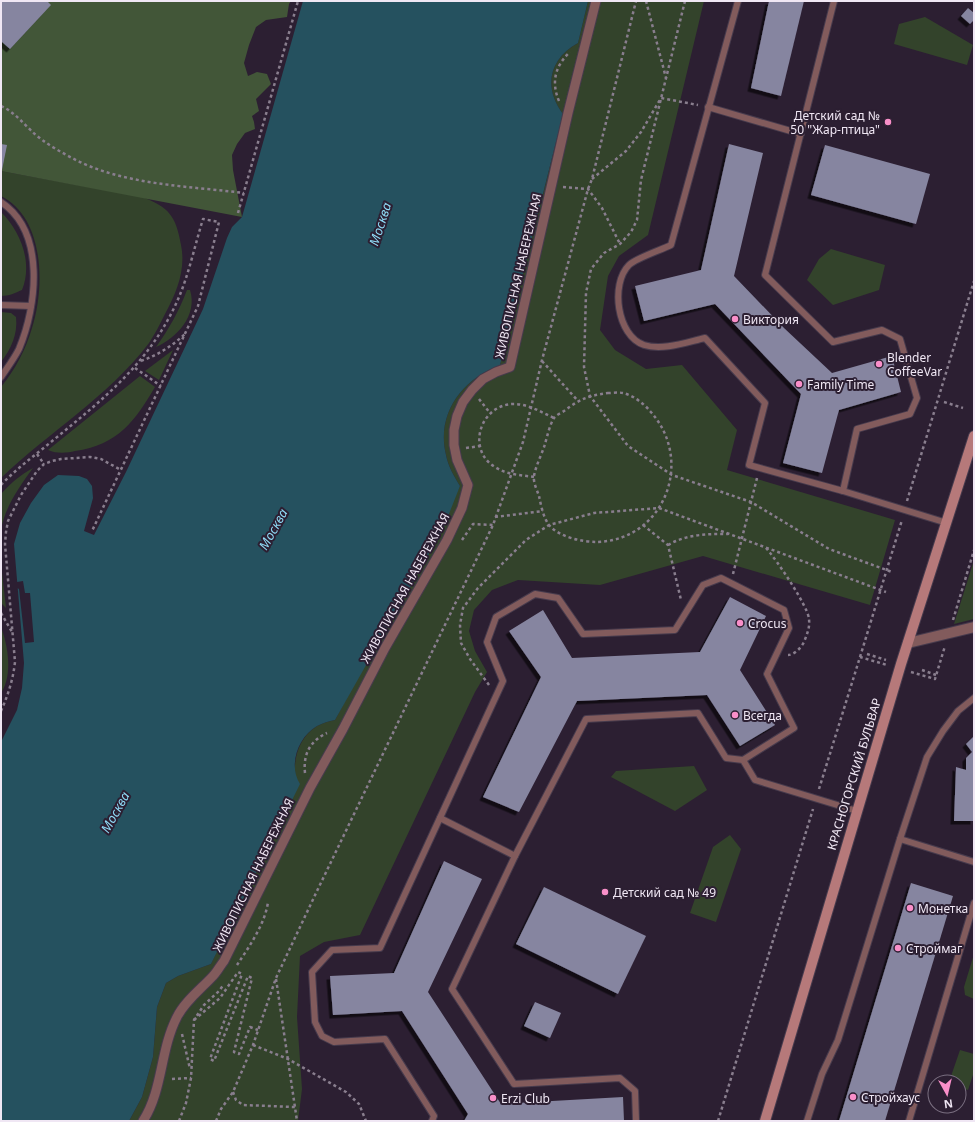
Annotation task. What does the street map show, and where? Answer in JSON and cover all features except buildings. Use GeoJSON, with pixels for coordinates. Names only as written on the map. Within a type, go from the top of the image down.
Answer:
{"type":"FeatureCollection","features":[{"type":"Feature","properties":{"kind":"main road","name":"КРАСНОГОРСКИЙ БУЛЬВАР"},"geometry":{"type":"LineString","coordinates":[[765,1121],[856,811],[901,664],[973,442]]}},
{"type":"Feature","properties":{"kind":"street","name":"ЖИВОПИСНАЯ НАБЕРЕЖНАЯ"},"geometry":{"type":"LineString","coordinates":[[143,1121],[151,1104],[159,1080],[170,1036],[177,1016],[188,1001],[214,975],[224,961],[310,788],[343,729],[385,648],[447,540],[462,508],[468,485],[457,460],[454,445],[454,430],[457,416],[463,402],[483,379],[510,367],[568,113],[596,1]]}},
{"type":"Feature","properties":{"kind":"street"},"geometry":{"type":"LineString","coordinates":[[908,643],[974,627]]}},
{"type":"Feature","properties":{"kind":"lane"},"geometry":{"type":"LineString","coordinates":[[738,1],[671,245],[643,257],[629,265],[622,277],[618,291],[619,307],[624,322],[630,335],[644,344],[657,346],[672,345],[705,338],[765,403],[749,464],[947,523]]}},
{"type":"Feature","properties":{"kind":"lane"},"geometry":{"type":"LineString","coordinates":[[834,1],[765,275],[833,342],[882,330],[900,339],[917,398],[910,414],[857,429],[843,491]]}},
{"type":"Feature","properties":{"kind":"lane"},"geometry":{"type":"LineString","coordinates":[[708,106],[801,134]]}},
{"type":"Feature","properties":{"kind":"lane"},"geometry":{"type":"LineString","coordinates":[[1,202],[15,215],[26,232],[32,257],[34,280],[27,326],[18,350],[1,377]]}},
{"type":"Feature","properties":{"kind":"lane"},"geometry":{"type":"LineString","coordinates":[[1,305],[31,306]]}},
{"type":"Feature","properties":{"kind":"lane"},"geometry":{"type":"LineString","coordinates":[[432,1121],[434,1116],[385,1039],[334,1042],[322,1036],[315,1022],[312,972],[332,950],[380,948],[503,681],[487,642],[496,617],[535,594],[558,598],[583,634],[675,630],[703,585],[721,578],[784,610],[789,628],[767,674],[794,728],[743,760],[726,758],[698,714],[586,719],[514,856],[452,989],[514,1084],[620,1078],[635,1091],[636,1121]]}},
{"type":"Feature","properties":{"kind":"lane"},"geometry":{"type":"LineString","coordinates":[[807,1121],[822,1074],[838,1040],[927,757],[943,731],[958,711],[974,698]]}},
{"type":"Feature","properties":{"kind":"lane"},"geometry":{"type":"LineString","coordinates":[[743,760],[756,780],[856,811]]}},
{"type":"Feature","properties":{"kind":"lane"},"geometry":{"type":"LineString","coordinates":[[440,818],[514,856]]}},
{"type":"Feature","properties":{"kind":"lane"},"geometry":{"type":"LineString","coordinates":[[900,839],[974,862]]}},
{"type":"Feature","properties":{"kind":"lane"},"geometry":{"type":"LineString","coordinates":[[909,1121],[974,904]]}},
{"type":"Feature","properties":{"kind":"path"},"geometry":{"type":"LineString","coordinates":[[238,213],[298,1]]}},
{"type":"Feature","properties":{"kind":"path"},"geometry":{"type":"LineString","coordinates":[[216,1121],[221,1109],[233,1092],[253,1045],[276,978],[490,532],[512,474],[522,442],[542,360],[592,179],[636,1]]}},
{"type":"Feature","properties":{"kind":"path"},"geometry":{"type":"LineString","coordinates":[[646,1],[666,79]]}},
{"type":"Feature","properties":{"kind":"path"},"geometry":{"type":"LineString","coordinates":[[685,1],[641,180],[637,220],[631,232],[620,244],[604,253],[591,269],[588,281],[586,293],[584,367],[590,396],[628,446],[672,475],[751,502],[829,548],[892,572]]}},
{"type":"Feature","properties":{"kind":"path"},"geometry":{"type":"LineString","coordinates":[[568,113],[559,102],[556,95],[554,79],[556,71],[559,64],[570,52],[585,45]]}},
{"type":"Feature","properties":{"kind":"path"},"geometry":{"type":"LineString","coordinates":[[592,179],[626,151],[641,132],[661,98]]}},
{"type":"Feature","properties":{"kind":"path"},"geometry":{"type":"LineString","coordinates":[[661,98],[708,106]]}},
{"type":"Feature","properties":{"kind":"path"},"geometry":{"type":"LineString","coordinates":[[1,106],[11,110],[40,138],[73,158],[104,171],[152,182],[244,192]]}},
{"type":"Feature","properties":{"kind":"path"},"geometry":{"type":"LineString","coordinates":[[551,186],[588,189],[602,208],[620,244]]}},
{"type":"Feature","properties":{"kind":"path"},"geometry":{"type":"LineString","coordinates":[[1,485],[18,469],[110,393],[135,368],[153,345],[176,306],[203,219],[218,222],[198,306],[92,531]]}},
{"type":"Feature","properties":{"kind":"path"},"geometry":{"type":"LineString","coordinates":[[860,657],[974,281]]}},
{"type":"Feature","properties":{"kind":"path"},"geometry":{"type":"LineString","coordinates":[[140,361],[152,357],[166,349],[187,332]]}},
{"type":"Feature","properties":{"kind":"path"},"geometry":{"type":"LineString","coordinates":[[542,360],[578,401]]}},
{"type":"Feature","properties":{"kind":"path"},"geometry":{"type":"LineString","coordinates":[[135,368],[161,386]]}},
{"type":"Feature","properties":{"kind":"path"},"geometry":{"type":"LineString","coordinates":[[472,390],[490,413]]}},
{"type":"Feature","properties":{"kind":"path"},"geometry":{"type":"LineString","coordinates":[[623,393],[636,399],[647,407],[657,418],[664,430],[670,443],[672,457],[672,475],[665,498],[659,508],[643,525],[624,536],[596,542],[582,541],[568,537],[556,531],[549,524],[543,511],[534,477],[554,418],[578,401],[590,396],[623,393]]}},
{"type":"Feature","properties":{"kind":"path"},"geometry":{"type":"LineString","coordinates":[[944,402],[963,408]]}},
{"type":"Feature","properties":{"kind":"path"},"geometry":{"type":"LineString","coordinates":[[534,477],[512,474],[495,467],[488,461],[480,446],[480,428],[490,413],[506,404],[530,407],[554,418]]}},
{"type":"Feature","properties":{"kind":"path"},"geometry":{"type":"LineString","coordinates":[[37,454],[44,464]]}},
{"type":"Feature","properties":{"kind":"path"},"geometry":{"type":"LineString","coordinates":[[1,710],[9,693],[15,662],[5,544],[8,521],[28,482],[44,464],[61,459],[90,457],[101,459],[122,470]]}},
{"type":"Feature","properties":{"kind":"path"},"geometry":{"type":"LineString","coordinates":[[731,583],[760,468]]}},
{"type":"Feature","properties":{"kind":"path"},"geometry":{"type":"LineString","coordinates":[[497,695],[470,659],[461,643],[460,625],[463,608],[478,588],[526,540],[549,524],[594,513],[659,508],[886,592]]}},
{"type":"Feature","properties":{"kind":"path"},"geometry":{"type":"LineString","coordinates":[[495,517],[543,511]]}},
{"type":"Feature","properties":{"kind":"path"},"geometry":{"type":"LineString","coordinates":[[643,525],[668,545],[685,614]]}},
{"type":"Feature","properties":{"kind":"path"},"geometry":{"type":"LineString","coordinates":[[668,545],[677,540],[701,534],[730,534]]}},
{"type":"Feature","properties":{"kind":"path"},"geometry":{"type":"LineString","coordinates":[[941,659],[974,550]]}},
{"type":"Feature","properties":{"kind":"path"},"geometry":{"type":"LineString","coordinates":[[1,613],[13,634]]}},
{"type":"Feature","properties":{"kind":"path"},"geometry":{"type":"LineString","coordinates":[[867,654],[886,660]]}},
{"type":"Feature","properties":{"kind":"path"},"geometry":{"type":"LineString","coordinates":[[922,670],[936,675]]}},
{"type":"Feature","properties":{"kind":"path"},"geometry":{"type":"LineString","coordinates":[[237,966],[250,947],[267,911],[269,896],[264,880]]}},
{"type":"Feature","properties":{"kind":"path"},"geometry":{"type":"LineString","coordinates":[[194,1020],[220,998],[238,972],[242,974],[210,1059],[214,1061],[248,976],[252,978],[234,1052],[239,1054],[250,1027],[258,1030]]}},
{"type":"Feature","properties":{"kind":"path"},"geometry":{"type":"LineString","coordinates":[[178,1121],[186,1103],[191,1078],[194,1020],[204,1005],[219,991],[228,978]]}},
{"type":"Feature","properties":{"kind":"path"},"geometry":{"type":"LineString","coordinates":[[276,978],[297,1121]]}},
{"type":"Feature","properties":{"kind":"path"},"geometry":{"type":"LineString","coordinates":[[177,1016],[191,1073]]}},
{"type":"Feature","properties":{"kind":"path"},"geometry":{"type":"LineString","coordinates":[[253,1045],[288,1059],[346,1092],[359,1104],[366,1121]]}},
{"type":"Feature","properties":{"kind":"path"},"geometry":{"type":"LineString","coordinates":[[159,1080],[191,1078]]}},
{"type":"Feature","properties":{"kind":"path"},"geometry":{"type":"LineString","coordinates":[[233,1092],[236,1100],[243,1105],[295,1107]]}},
{"type":"Feature","properties":{"kind":"green space"},"geometry":{"type":"Polygon","coordinates":[[[1,1],[291,1],[289,4],[287,17],[266,20],[256,27],[244,63],[248,76],[257,72],[267,74],[271,84],[256,99],[259,111],[252,116],[255,129],[245,133],[237,144],[232,155],[233,170],[242,217],[1,171],[1,1]]]}},
{"type":"Feature","properties":{"kind":"green space"},"geometry":{"type":"Polygon","coordinates":[[[588,1],[704,1],[648,235],[619,256],[608,276],[600,330],[615,350],[646,369],[682,365],[737,430],[727,470],[895,520],[870,605],[703,556],[600,585],[518,580],[492,590],[474,610],[469,631],[475,651],[487,672],[475,692],[360,935],[324,942],[300,956],[297,1017],[302,1089],[298,1121],[129,1121],[142,1097],[153,1057],[157,1007],[166,983],[178,976],[211,964],[296,779],[295,764],[301,743],[317,726],[335,720],[460,486],[447,459],[444,440],[445,426],[449,412],[455,400],[464,389],[474,379],[486,371],[500,365],[563,114],[553,94],[551,84],[552,74],[555,65],[561,57],[578,43],[588,1]]]}},
{"type":"Feature","properties":{"kind":"green space"},"geometry":{"type":"Polygon","coordinates":[[[925,17],[973,45],[967,65],[894,44],[899,24],[925,17]]]}},
{"type":"Feature","properties":{"kind":"green space"},"geometry":{"type":"Polygon","coordinates":[[[1,171],[142,197],[159,205],[170,214],[177,227],[182,254],[182,263],[177,289],[149,343],[133,362],[97,397],[19,461],[1,478],[1,387],[15,366],[30,336],[39,294],[40,274],[34,237],[26,220],[15,206],[1,196],[1,171]]]}},
{"type":"Feature","properties":{"kind":"green space"},"geometry":{"type":"Polygon","coordinates":[[[1,212],[8,220],[19,238],[23,248],[26,269],[22,290],[9,295],[1,296],[1,212]]]}},
{"type":"Feature","properties":{"kind":"green space"},"geometry":{"type":"Polygon","coordinates":[[[831,249],[885,265],[879,290],[833,305],[807,280],[819,259],[831,249]]]}},
{"type":"Feature","properties":{"kind":"green space"},"geometry":{"type":"Polygon","coordinates":[[[187,290],[190,290],[192,299],[188,317],[178,332],[164,343],[156,347],[173,320],[187,290]]]}},
{"type":"Feature","properties":{"kind":"green space"},"geometry":{"type":"Polygon","coordinates":[[[1,312],[11,313],[16,317],[16,329],[8,352],[1,362],[1,312]]]}},
{"type":"Feature","properties":{"kind":"green space"},"geometry":{"type":"Polygon","coordinates":[[[173,350],[159,380],[145,371],[173,350]]]}},
{"type":"Feature","properties":{"kind":"green space"},"geometry":{"type":"Polygon","coordinates":[[[140,376],[155,387],[148,399],[124,430],[103,443],[90,448],[65,453],[58,453],[48,450],[140,376]]]}},
{"type":"Feature","properties":{"kind":"green space"},"geometry":{"type":"Polygon","coordinates":[[[33,468],[9,505],[1,530],[1,494],[24,473],[33,468]]]}},
{"type":"Feature","properties":{"kind":"green space"},"geometry":{"type":"Polygon","coordinates":[[[974,560],[974,619],[954,624],[974,560]]]}},
{"type":"Feature","properties":{"kind":"green space"},"geometry":{"type":"Polygon","coordinates":[[[1,564],[6,608],[1,603],[1,564]]]}},
{"type":"Feature","properties":{"kind":"green space"},"geometry":{"type":"Polygon","coordinates":[[[1,627],[6,643],[8,669],[5,686],[1,693],[1,627]]]}},
{"type":"Feature","properties":{"kind":"green space"},"geometry":{"type":"Polygon","coordinates":[[[694,766],[707,790],[675,811],[611,777],[616,771],[694,766]]]}},
{"type":"Feature","properties":{"kind":"green space"},"geometry":{"type":"Polygon","coordinates":[[[730,835],[741,849],[716,922],[690,913],[713,847],[730,835]]]}},
{"type":"Feature","properties":{"kind":"green space"},"geometry":{"type":"Polygon","coordinates":[[[974,954],[974,999],[965,995],[964,987],[974,954]]]}},
{"type":"Feature","properties":{"kind":"green space"},"geometry":{"type":"Polygon","coordinates":[[[960,1050],[974,1054],[974,1072],[968,1090],[967,1074],[952,1074],[960,1050]]]}},
{"type":"Feature","properties":{"kind":"water","name":"Москва"},"geometry":{"type":"Polygon","coordinates":[[[303,1],[588,1],[578,43],[561,57],[555,65],[552,74],[551,84],[553,94],[563,114],[500,365],[486,371],[474,379],[464,389],[455,400],[449,412],[445,426],[444,440],[447,459],[460,486],[443,529],[335,720],[317,726],[310,731],[300,744],[295,760],[295,768],[300,784],[211,964],[178,976],[166,983],[157,1007],[153,1057],[142,1097],[129,1121],[1,1121],[1,742],[17,710],[22,688],[24,663],[14,544],[20,523],[31,503],[44,485],[58,475],[79,476],[87,479],[92,486],[93,498],[84,531],[94,535],[126,472],[203,309],[232,227],[242,217],[303,1]]]}},
{"type":"Feature","properties":{"kind":"pier"},"geometry":{"type":"Polygon","coordinates":[[[23,581],[25,593],[30,593],[34,642],[25,643],[19,589],[17,588],[17,582],[23,581]]]}},
{"type":"Feature","properties":{"kind":"place","name":"Детский сад № 50 \"Жар-птица\""},"geometry":{"type":"Point","coordinates":[888,122]}},
{"type":"Feature","properties":{"kind":"place","name":"Виктория"},"geometry":{"type":"Point","coordinates":[735,319]}},
{"type":"Feature","properties":{"kind":"place","name":"Blender CoffeeVar"},"geometry":{"type":"Point","coordinates":[879,364]}},
{"type":"Feature","properties":{"kind":"place","name":"Family Time"},"geometry":{"type":"Point","coordinates":[799,384]}},
{"type":"Feature","properties":{"kind":"place","name":"Crocus"},"geometry":{"type":"Point","coordinates":[740,623]}},
{"type":"Feature","properties":{"kind":"place","name":"Всегда"},"geometry":{"type":"Point","coordinates":[735,715]}},
{"type":"Feature","properties":{"kind":"place","name":"Детский сад № 49"},"geometry":{"type":"Point","coordinates":[605,892]}},
{"type":"Feature","properties":{"kind":"place","name":"Монетка"},"geometry":{"type":"Point","coordinates":[910,908]}},
{"type":"Feature","properties":{"kind":"place","name":"Строймаг"},"geometry":{"type":"Point","coordinates":[898,948]}},
{"type":"Feature","properties":{"kind":"place","name":"Стройхаус"},"geometry":{"type":"Point","coordinates":[853,1097]}},
{"type":"Feature","properties":{"kind":"place","name":"Erzi Club"},"geometry":{"type":"Point","coordinates":[493,1098]}}]}
